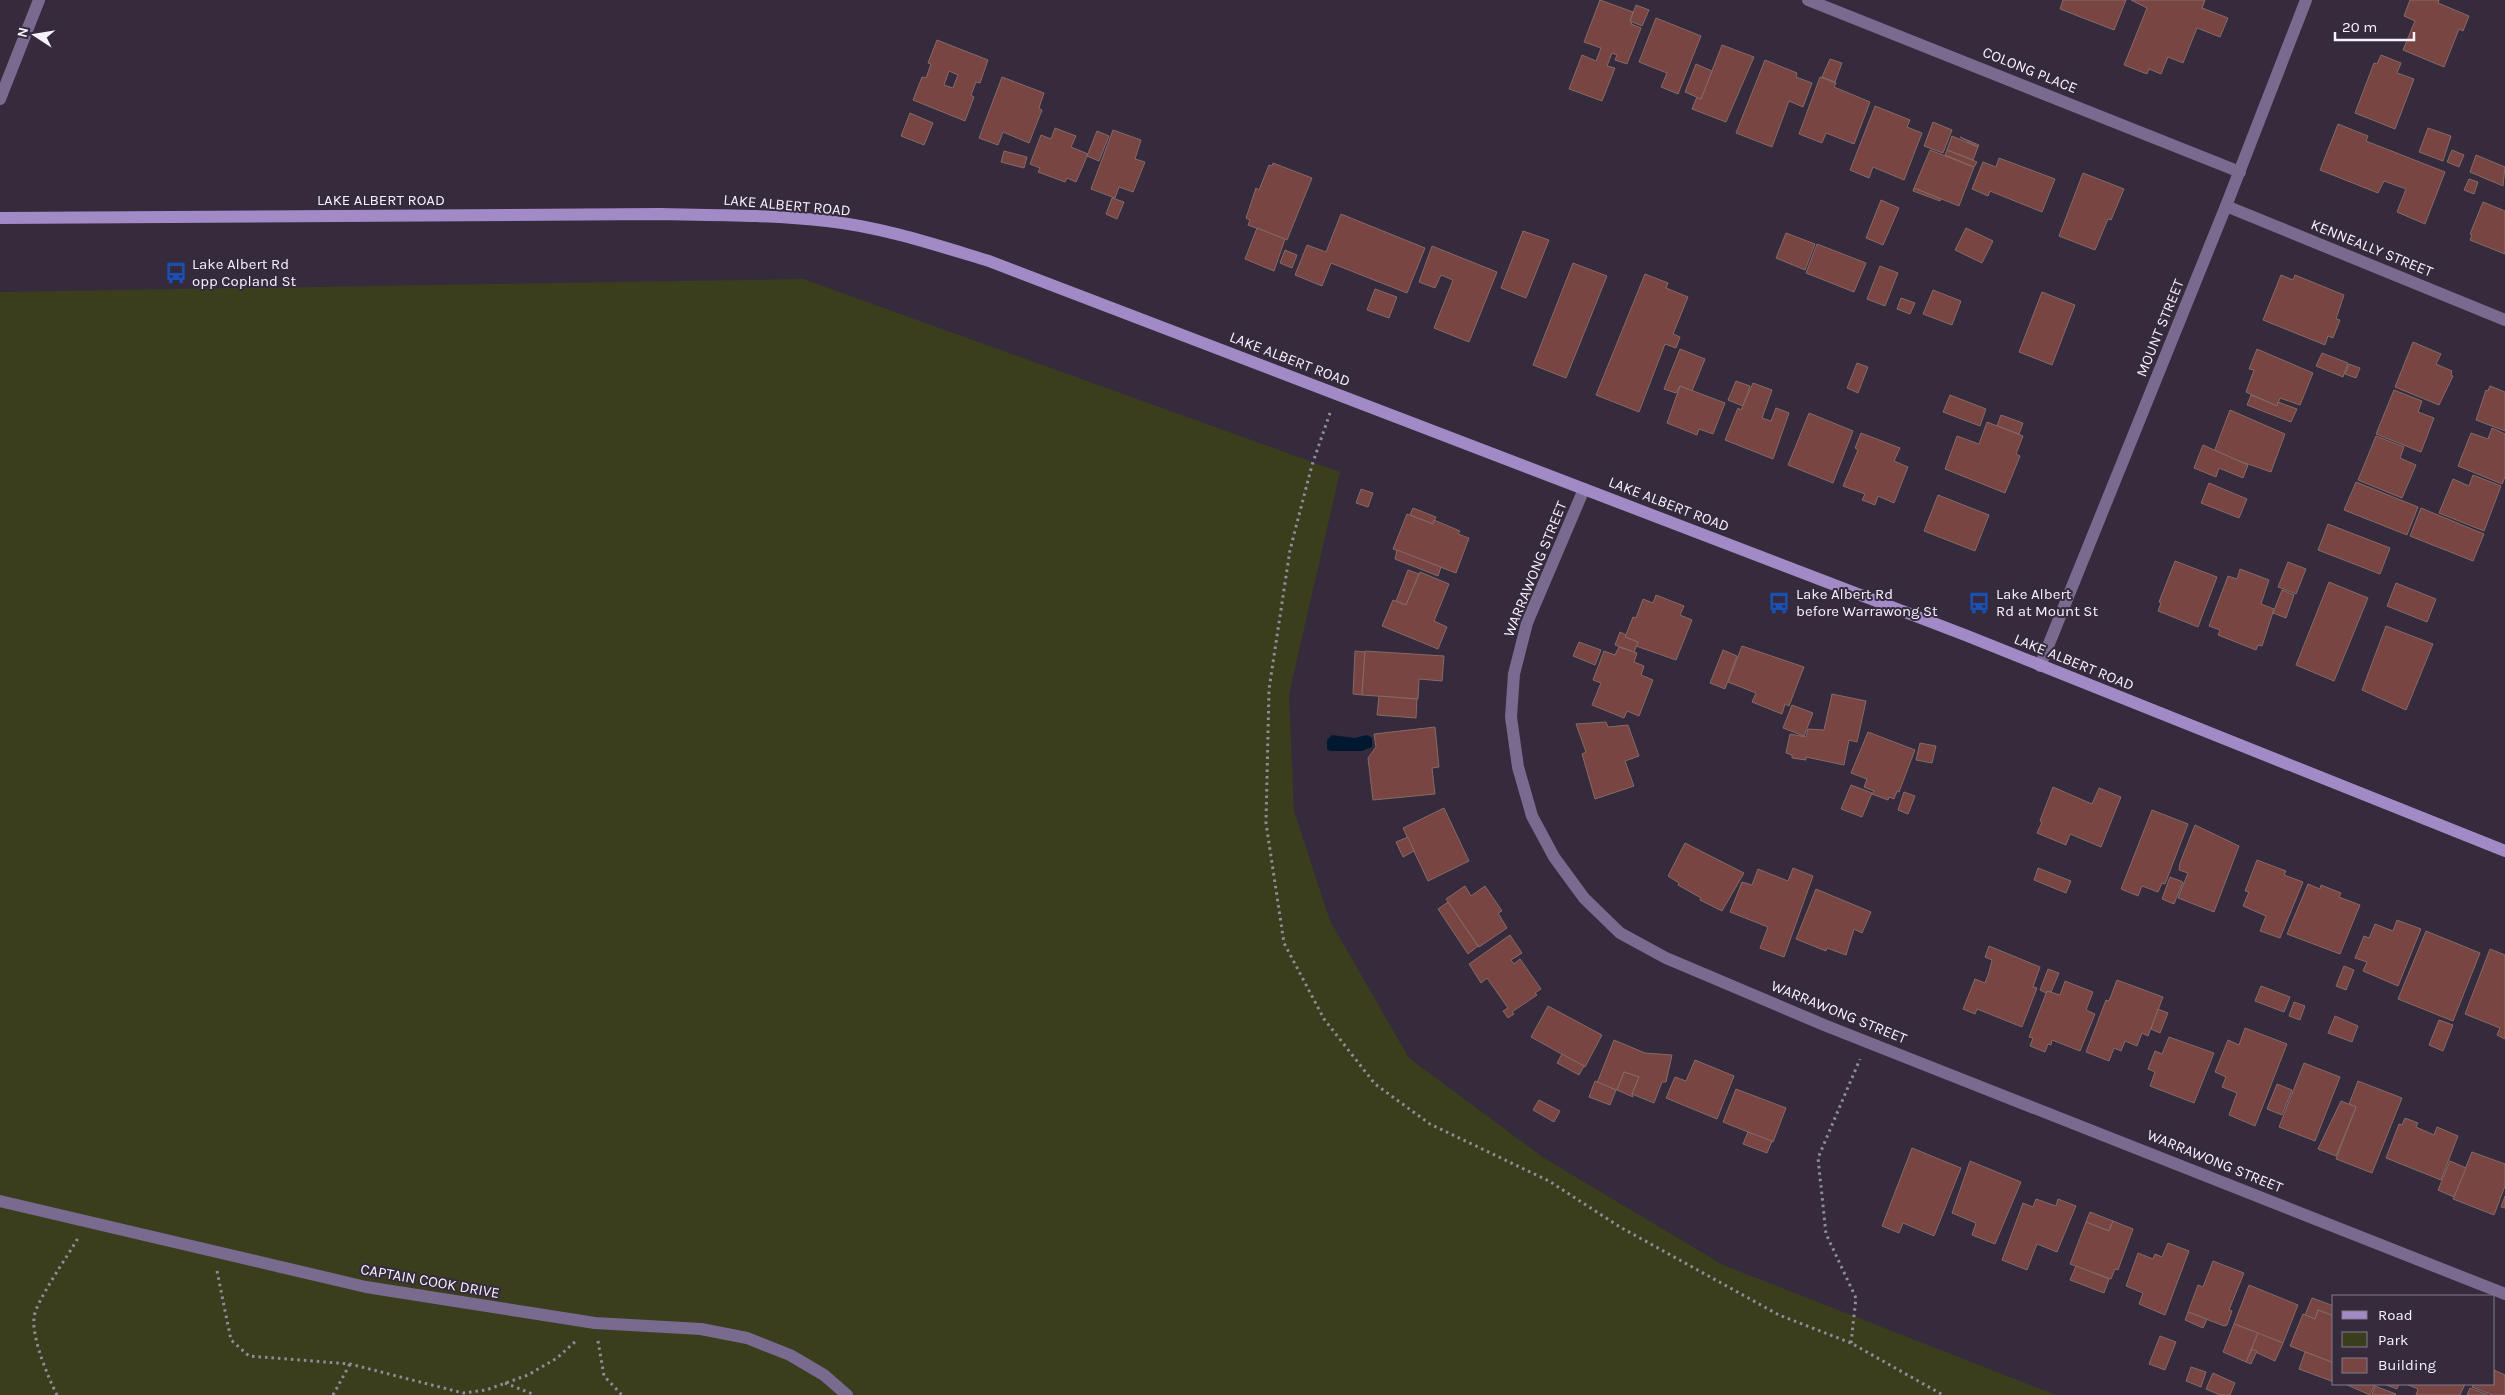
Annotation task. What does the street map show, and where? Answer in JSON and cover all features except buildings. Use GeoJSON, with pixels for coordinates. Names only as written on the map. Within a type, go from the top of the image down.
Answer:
{"type":"FeatureCollection","features":[{"type":"Feature","properties":{"kind":"main road","name":"LAKE ALBERT ROAD"},"geometry":{"type":"LineString","coordinates":[[0,218],[660,214],[828,221],[911,237],[989,261],[1965,635],[2505,852]]}},
{"type":"Feature","properties":{"kind":"street"},"geometry":{"type":"LineString","coordinates":[[0,99],[39,0]]}},
{"type":"Feature","properties":{"kind":"street","name":"COLONG PLACE"},"geometry":{"type":"LineString","coordinates":[[1808,0],[2240,172]]}},
{"type":"Feature","properties":{"kind":"street","name":"MOUNT STREET"},"geometry":{"type":"LineString","coordinates":[[2040,666],[2240,172],[2306,0]]}},
{"type":"Feature","properties":{"kind":"street","name":"KENNEALLY STREET"},"geometry":{"type":"LineString","coordinates":[[2226,206],[2505,320]]}},
{"type":"Feature","properties":{"kind":"street","name":"WARRAWONG STREET"},"geometry":{"type":"LineString","coordinates":[[1584,489],[1528,623],[1514,674],[1512,717],[1518,767],[1532,816],[1554,857],[1584,898],[1620,933],[1666,958],[1867,1041],[2505,1294]]}},
{"type":"Feature","properties":{"kind":"street","name":"CAPTAIN COOK DRIVE"},"geometry":{"type":"LineString","coordinates":[[0,1201],[366,1287],[595,1323],[701,1329],[747,1338],[790,1355],[824,1375],[847,1395]]}},
{"type":"Feature","properties":{"kind":"path"},"geometry":{"type":"LineString","coordinates":[[1336,394],[1312,465],[1290,550],[1269,689],[1266,823],[1284,943],[1324,1019],[1375,1084],[1430,1124],[1549,1181],[1620,1227],[1779,1315],[1851,1342],[1943,1395]]}},
{"type":"Feature","properties":{"kind":"path"},"geometry":{"type":"LineString","coordinates":[[1851,1342],[1856,1298],[1826,1234],[1818,1158],[1867,1041]]}},
{"type":"Feature","properties":{"kind":"path"},"geometry":{"type":"LineString","coordinates":[[57,1395],[40,1355],[34,1318],[51,1281],[69,1256],[86,1222]]}},
{"type":"Feature","properties":{"kind":"path"},"geometry":{"type":"LineString","coordinates":[[212,1251],[231,1340],[249,1356],[350,1364],[463,1393],[486,1390],[528,1375],[558,1358],[595,1323]]}},
{"type":"Feature","properties":{"kind":"path"},"geometry":{"type":"LineString","coordinates":[[595,1323],[604,1376],[622,1395]]}},
{"type":"Feature","properties":{"kind":"path"},"geometry":{"type":"LineString","coordinates":[[333,1395],[350,1364]]}},
{"type":"Feature","properties":{"kind":"path"},"geometry":{"type":"LineString","coordinates":[[504,1383],[535,1395]]}},
{"type":"Feature","properties":{"kind":"path"},"geometry":{"type":"LineString","coordinates":[[463,1395],[470,1392]]}},
{"type":"Feature","properties":{"kind":"green space"},"geometry":{"type":"Polygon","coordinates":[[[803,279],[1340,472],[1289,694],[1294,811],[1330,921],[1409,1058],[1544,1158],[1723,1265],[2056,1395],[0,1395],[0,292],[803,279]]]}},
{"type":"Feature","properties":{"kind":"water"},"geometry":{"type":"Polygon","coordinates":[[[1332,735],[1354,738],[1367,735],[1372,738],[1372,747],[1362,751],[1330,751],[1327,749],[1327,740],[1332,735]]]}},
{"type":"Feature","properties":{"kind":"place","name":"Lake Albert Rd opp Copland St"},"geometry":{"type":"Point","coordinates":[176,273]}},
{"type":"Feature","properties":{"kind":"place","name":"Lake Albert Rd before Warrawong St"},"geometry":{"type":"Point","coordinates":[1779,603]}},
{"type":"Feature","properties":{"kind":"place","name":"Lake Albert Rd at Mount St"},"geometry":{"type":"Point","coordinates":[1979,603]}}]}
